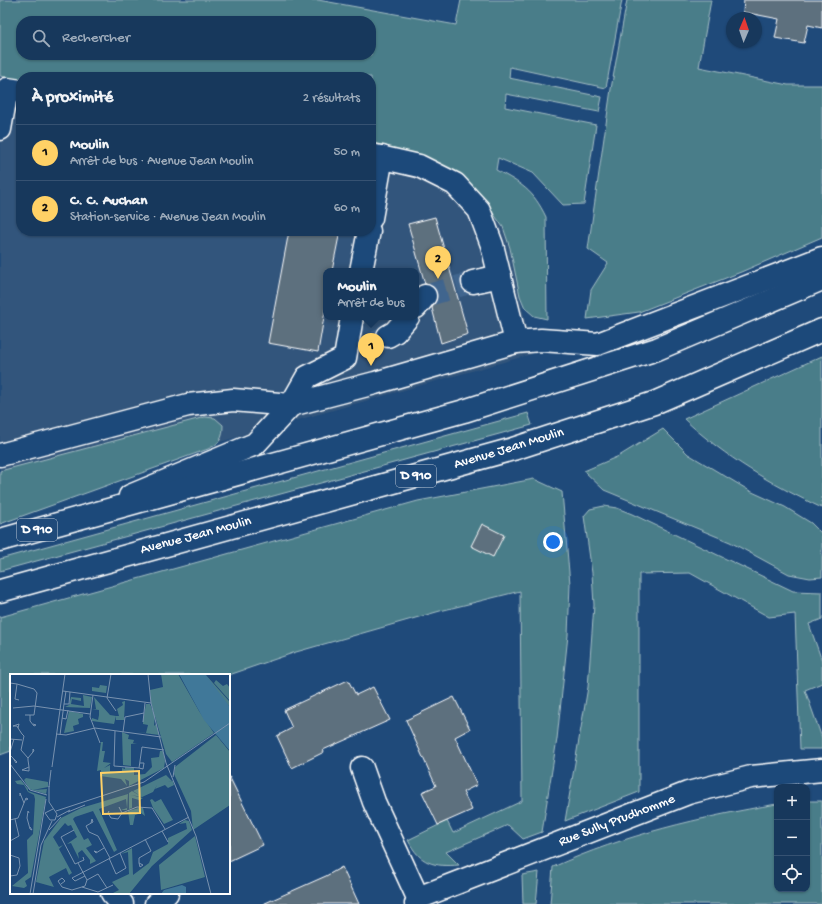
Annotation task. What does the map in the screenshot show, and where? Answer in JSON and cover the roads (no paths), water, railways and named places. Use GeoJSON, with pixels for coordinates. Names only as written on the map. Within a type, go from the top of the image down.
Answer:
{"type":"FeatureCollection","features":[{"type":"Feature","properties":{"kind":"main road"},"geometry":{"type":"LineString","coordinates":[[0,129],[7,89],[16,90]]}},
{"type":"Feature","properties":{"kind":"main road"},"geometry":{"type":"LineString","coordinates":[[376,166],[377,156],[419,166],[455,184],[479,210],[492,245],[516,342]]}},
{"type":"Feature","properties":{"kind":"main road"},"geometry":{"type":"LineString","coordinates":[[362,268],[368,236]]}},
{"type":"Feature","properties":{"kind":"main road"},"geometry":{"type":"LineString","coordinates":[[0,455],[188,404],[233,400],[291,405],[375,383],[516,342],[541,340],[598,344],[822,258]]}},
{"type":"Feature","properties":{"kind":"main road"},"geometry":{"type":"LineString","coordinates":[[473,282],[500,276]]}},
{"type":"Feature","properties":{"kind":"main road","name":"D 910"},"geometry":{"type":"LineString","coordinates":[[0,540],[471,409],[657,349],[822,279]]}},
{"type":"Feature","properties":{"kind":"main road"},"geometry":{"type":"LineString","coordinates":[[345,358],[351,320]]}},
{"type":"Feature","properties":{"kind":"main road"},"geometry":{"type":"LineString","coordinates":[[388,336],[395,332],[405,320]]}},
{"type":"Feature","properties":{"kind":"main road","name":"Avenue Jean Moulin"},"geometry":{"type":"LineString","coordinates":[[0,590],[513,449],[654,403],[822,330]]}},
{"type":"Feature","properties":{"kind":"main road"},"geometry":{"type":"LineString","coordinates":[[74,520],[255,444],[291,405],[308,377],[364,348]]}},
{"type":"Feature","properties":{"kind":"main road"},"geometry":{"type":"LineString","coordinates":[[362,768],[374,802],[417,901]]}},
{"type":"Feature","properties":{"kind":"main road","name":"Rue Sully Prudhomme"},"geometry":{"type":"LineString","coordinates":[[417,901],[688,793],[751,777],[822,770]]}},
{"type":"Feature","properties":{"kind":"main road"},"geometry":{"type":"LineString","coordinates":[[113,894],[122,904]]}},
{"type":"Feature","properties":{"kind":"main road"},"geometry":{"type":"LineString","coordinates":[[156,904],[165,894]]}},
{"type":"Feature","properties":{"kind":"tunnel"},"geometry":{"type":"LineString","coordinates":[[425,296],[473,282]]}},
{"type":"Feature","properties":{"kind":"tunnel"},"geometry":{"type":"LineString","coordinates":[[364,348],[388,336]]}},
{"type":"Feature","properties":{"kind":"place","name":"C. C. Auchan"},"geometry":{"type":"Point","coordinates":[438,279]}},
{"type":"Feature","properties":{"kind":"place","name":"Moulin"},"geometry":{"type":"Point","coordinates":[371,366]}}]}
